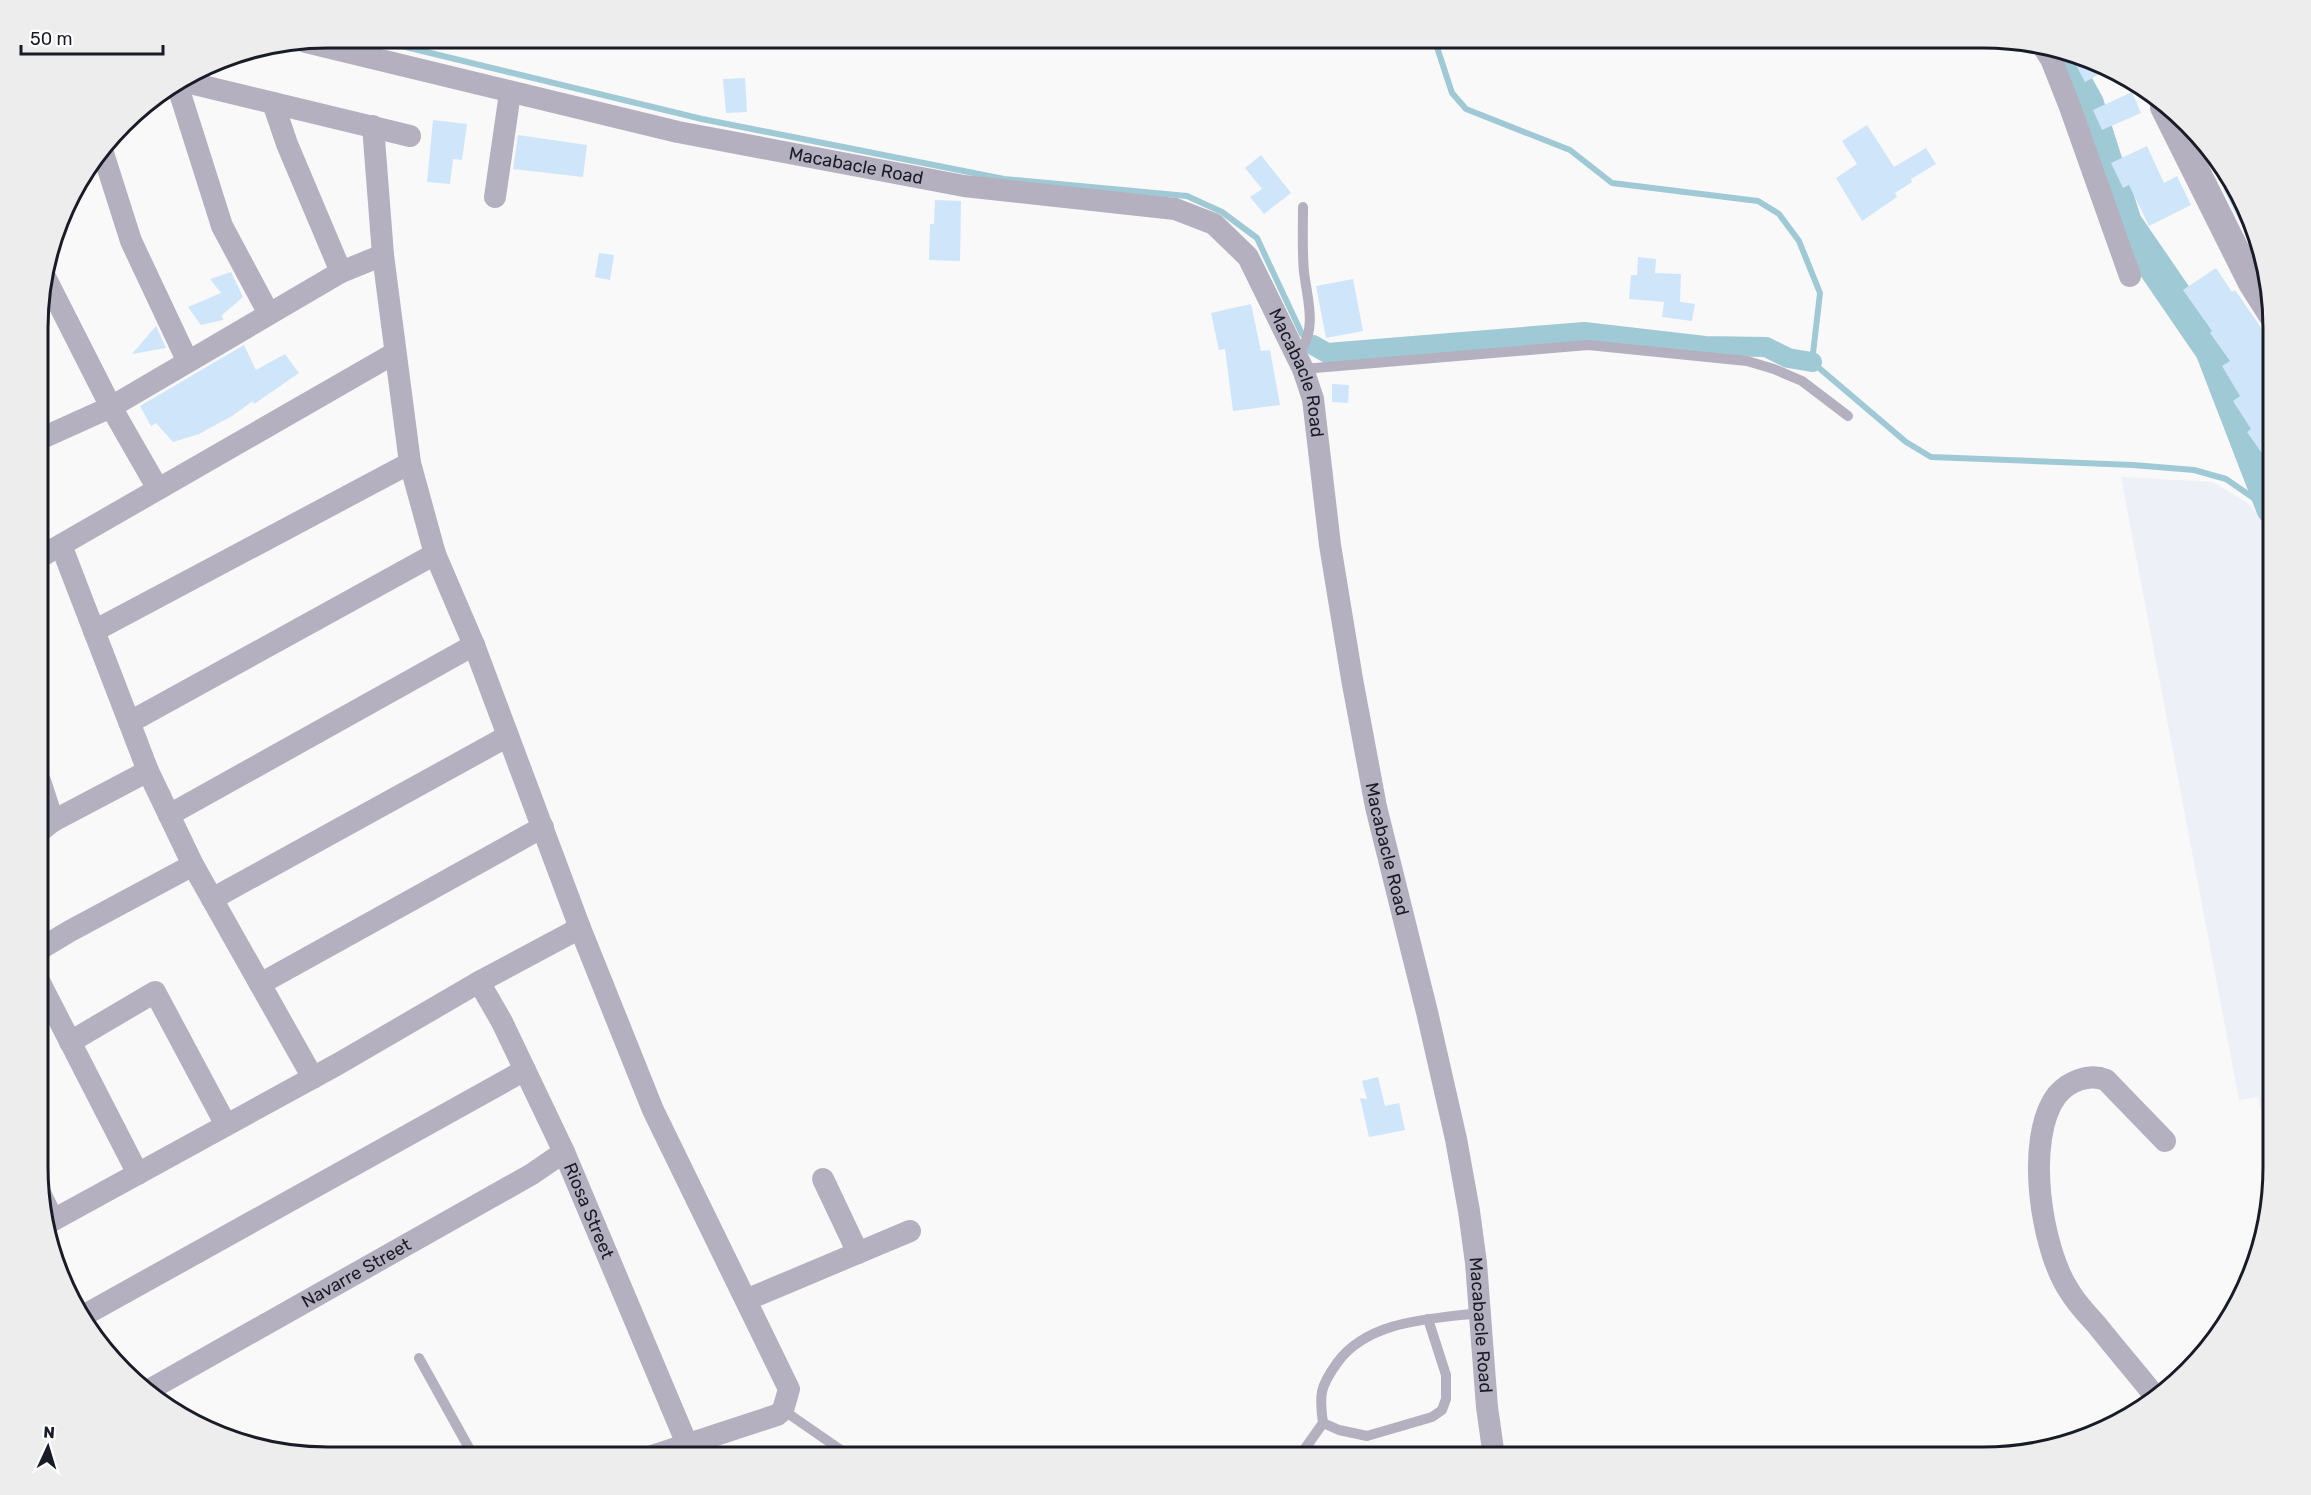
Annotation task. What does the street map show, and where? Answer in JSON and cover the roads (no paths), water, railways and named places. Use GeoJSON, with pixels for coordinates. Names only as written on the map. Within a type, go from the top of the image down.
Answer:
{"type":"FeatureCollection","features":[{"type":"Feature","properties":{"kind":"street","name":"Macabacle Road"},"geometry":{"type":"LineString","coordinates":[[330,48],[678,132],[964,186],[1175,210],[1214,224],[1248,257],[1299,360],[1313,399],[1330,546],[1376,807],[1410,939],[1456,1140],[1476,1263],[1487,1407],[1493,1447]]}},
{"type":"Feature","properties":{"kind":"street"},"geometry":{"type":"LineString","coordinates":[[2049,56],[2130,276]]}},
{"type":"Feature","properties":{"kind":"street"},"geometry":{"type":"LineString","coordinates":[[191,83],[410,136]]}},
{"type":"Feature","properties":{"kind":"street"},"geometry":{"type":"LineString","coordinates":[[179,91],[222,226],[269,314]]}},
{"type":"Feature","properties":{"kind":"street"},"geometry":{"type":"LineString","coordinates":[[495,197],[510,93]]}},
{"type":"Feature","properties":{"kind":"street"},"geometry":{"type":"LineString","coordinates":[[273,103],[287,144],[341,272]]}},
{"type":"Feature","properties":{"kind":"street"},"geometry":{"type":"LineString","coordinates":[[2172,121],[2261,298]]}},
{"type":"Feature","properties":{"kind":"street"},"geometry":{"type":"LineString","coordinates":[[373,126],[383,255],[410,462],[435,554],[474,645],[580,928],[654,1110],[789,1389],[783,1410],[777,1415],[678,1447]]}},
{"type":"Feature","properties":{"kind":"street"},"geometry":{"type":"LineString","coordinates":[[105,159],[131,241],[187,360]]}},
{"type":"Feature","properties":{"kind":"street"},"geometry":{"type":"LineString","coordinates":[[48,435],[111,407],[187,360],[341,272],[383,255]]}},
{"type":"Feature","properties":{"kind":"street"},"geometry":{"type":"LineString","coordinates":[[51,288],[111,407],[158,489]]}},
{"type":"Feature","properties":{"kind":"street"},"geometry":{"type":"LineString","coordinates":[[48,553],[395,352]]}},
{"type":"Feature","properties":{"kind":"street"},"geometry":{"type":"LineString","coordinates":[[94,631],[410,462]]}},
{"type":"Feature","properties":{"kind":"street"},"geometry":{"type":"LineString","coordinates":[[61,545],[148,771],[193,865],[313,1078]]}},
{"type":"Feature","properties":{"kind":"street"},"geometry":{"type":"LineString","coordinates":[[130,722],[435,554]]}},
{"type":"Feature","properties":{"kind":"street"},"geometry":{"type":"LineString","coordinates":[[169,815],[474,645]]}},
{"type":"Feature","properties":{"kind":"street"},"geometry":{"type":"LineString","coordinates":[[212,899],[508,736]]}},
{"type":"Feature","properties":{"kind":"street"},"geometry":{"type":"LineString","coordinates":[[48,825],[148,771]]}},
{"type":"Feature","properties":{"kind":"street"},"geometry":{"type":"LineString","coordinates":[[260,984],[543,827]]}},
{"type":"Feature","properties":{"kind":"street"},"geometry":{"type":"LineString","coordinates":[[48,945],[193,865]]}},
{"type":"Feature","properties":{"kind":"street"},"geometry":{"type":"LineString","coordinates":[[53,1220],[580,928]]}},
{"type":"Feature","properties":{"kind":"street","name":"Riosa Street"},"geometry":{"type":"LineString","coordinates":[[479,982],[502,1022],[564,1152],[687,1444]]}},
{"type":"Feature","properties":{"kind":"street"},"geometry":{"type":"LineString","coordinates":[[70,1042],[155,992],[226,1125]]}},
{"type":"Feature","properties":{"kind":"street"},"geometry":{"type":"LineString","coordinates":[[48,999],[138,1174]]}},
{"type":"Feature","properties":{"kind":"street"},"geometry":{"type":"LineString","coordinates":[[89,1313],[525,1070]]}},
{"type":"Feature","properties":{"kind":"street"},"geometry":{"type":"LineString","coordinates":[[2151,1391],[2069,1292],[2050,1248],[2040,1183],[2040,1152],[2049,1108],[2058,1094],[2073,1082],[2096,1076],[2106,1080],[2165,1141]]}},
{"type":"Feature","properties":{"kind":"street","name":"Navarre Street"},"geometry":{"type":"LineString","coordinates":[[154,1387],[531,1174],[564,1152]]}},
{"type":"Feature","properties":{"kind":"street"},"geometry":{"type":"LineString","coordinates":[[823,1179],[858,1253]]}},
{"type":"Feature","properties":{"kind":"street"},"geometry":{"type":"LineString","coordinates":[[746,1300],[910,1231]]}},
{"type":"Feature","properties":{"kind":"lane"},"geometry":{"type":"LineString","coordinates":[[1303,207],[1304,271],[1311,317],[1307,341],[1301,350],[1299,360],[1588,345],[1747,361],[1802,381],[1848,416]]}},
{"type":"Feature","properties":{"kind":"lane"},"geometry":{"type":"LineString","coordinates":[[1306,1447],[1323,1423],[1321,1405],[1324,1382],[1346,1351],[1374,1332],[1428,1319],[1479,1313]]}},
{"type":"Feature","properties":{"kind":"lane"},"geometry":{"type":"LineString","coordinates":[[1323,1423],[1339,1430],[1367,1436],[1432,1416],[1442,1410],[1446,1399],[1446,1376],[1428,1319]]}},
{"type":"Feature","properties":{"kind":"lane"},"geometry":{"type":"LineString","coordinates":[[419,1358],[468,1447]]}},
{"type":"Feature","properties":{"kind":"lane"},"geometry":{"type":"LineString","coordinates":[[783,1410],[837,1447]]}},
{"type":"Feature","properties":{"kind":"waterway"},"geometry":{"type":"LineString","coordinates":[[410,48],[702,119],[1004,179],[1187,196],[1222,212],[1257,238],[1302,334],[1313,345]]}},
{"type":"Feature","properties":{"kind":"waterway"},"geometry":{"type":"LineString","coordinates":[[1437,48],[1452,93],[1466,109],[1570,150],[1612,183],[1758,201],[1779,214],[1799,241],[1820,293],[1812,362],[1906,442],[1931,457],[2133,465],[2194,470],[2226,479],[2263,502]]}},
{"type":"Feature","properties":{"kind":"waterway"},"geometry":{"type":"LineString","coordinates":[[2063,60],[2087,104],[2125,223],[2212,350],[2263,482]]}},
{"type":"Feature","properties":{"kind":"waterway"},"geometry":{"type":"LineString","coordinates":[[1584,332],[1655,342]]}},
{"type":"Feature","properties":{"kind":"waterway"},"geometry":{"type":"LineString","coordinates":[[1313,345],[1327,353],[1584,332],[1705,346],[1766,347],[1788,358],[1812,362]]}}]}
